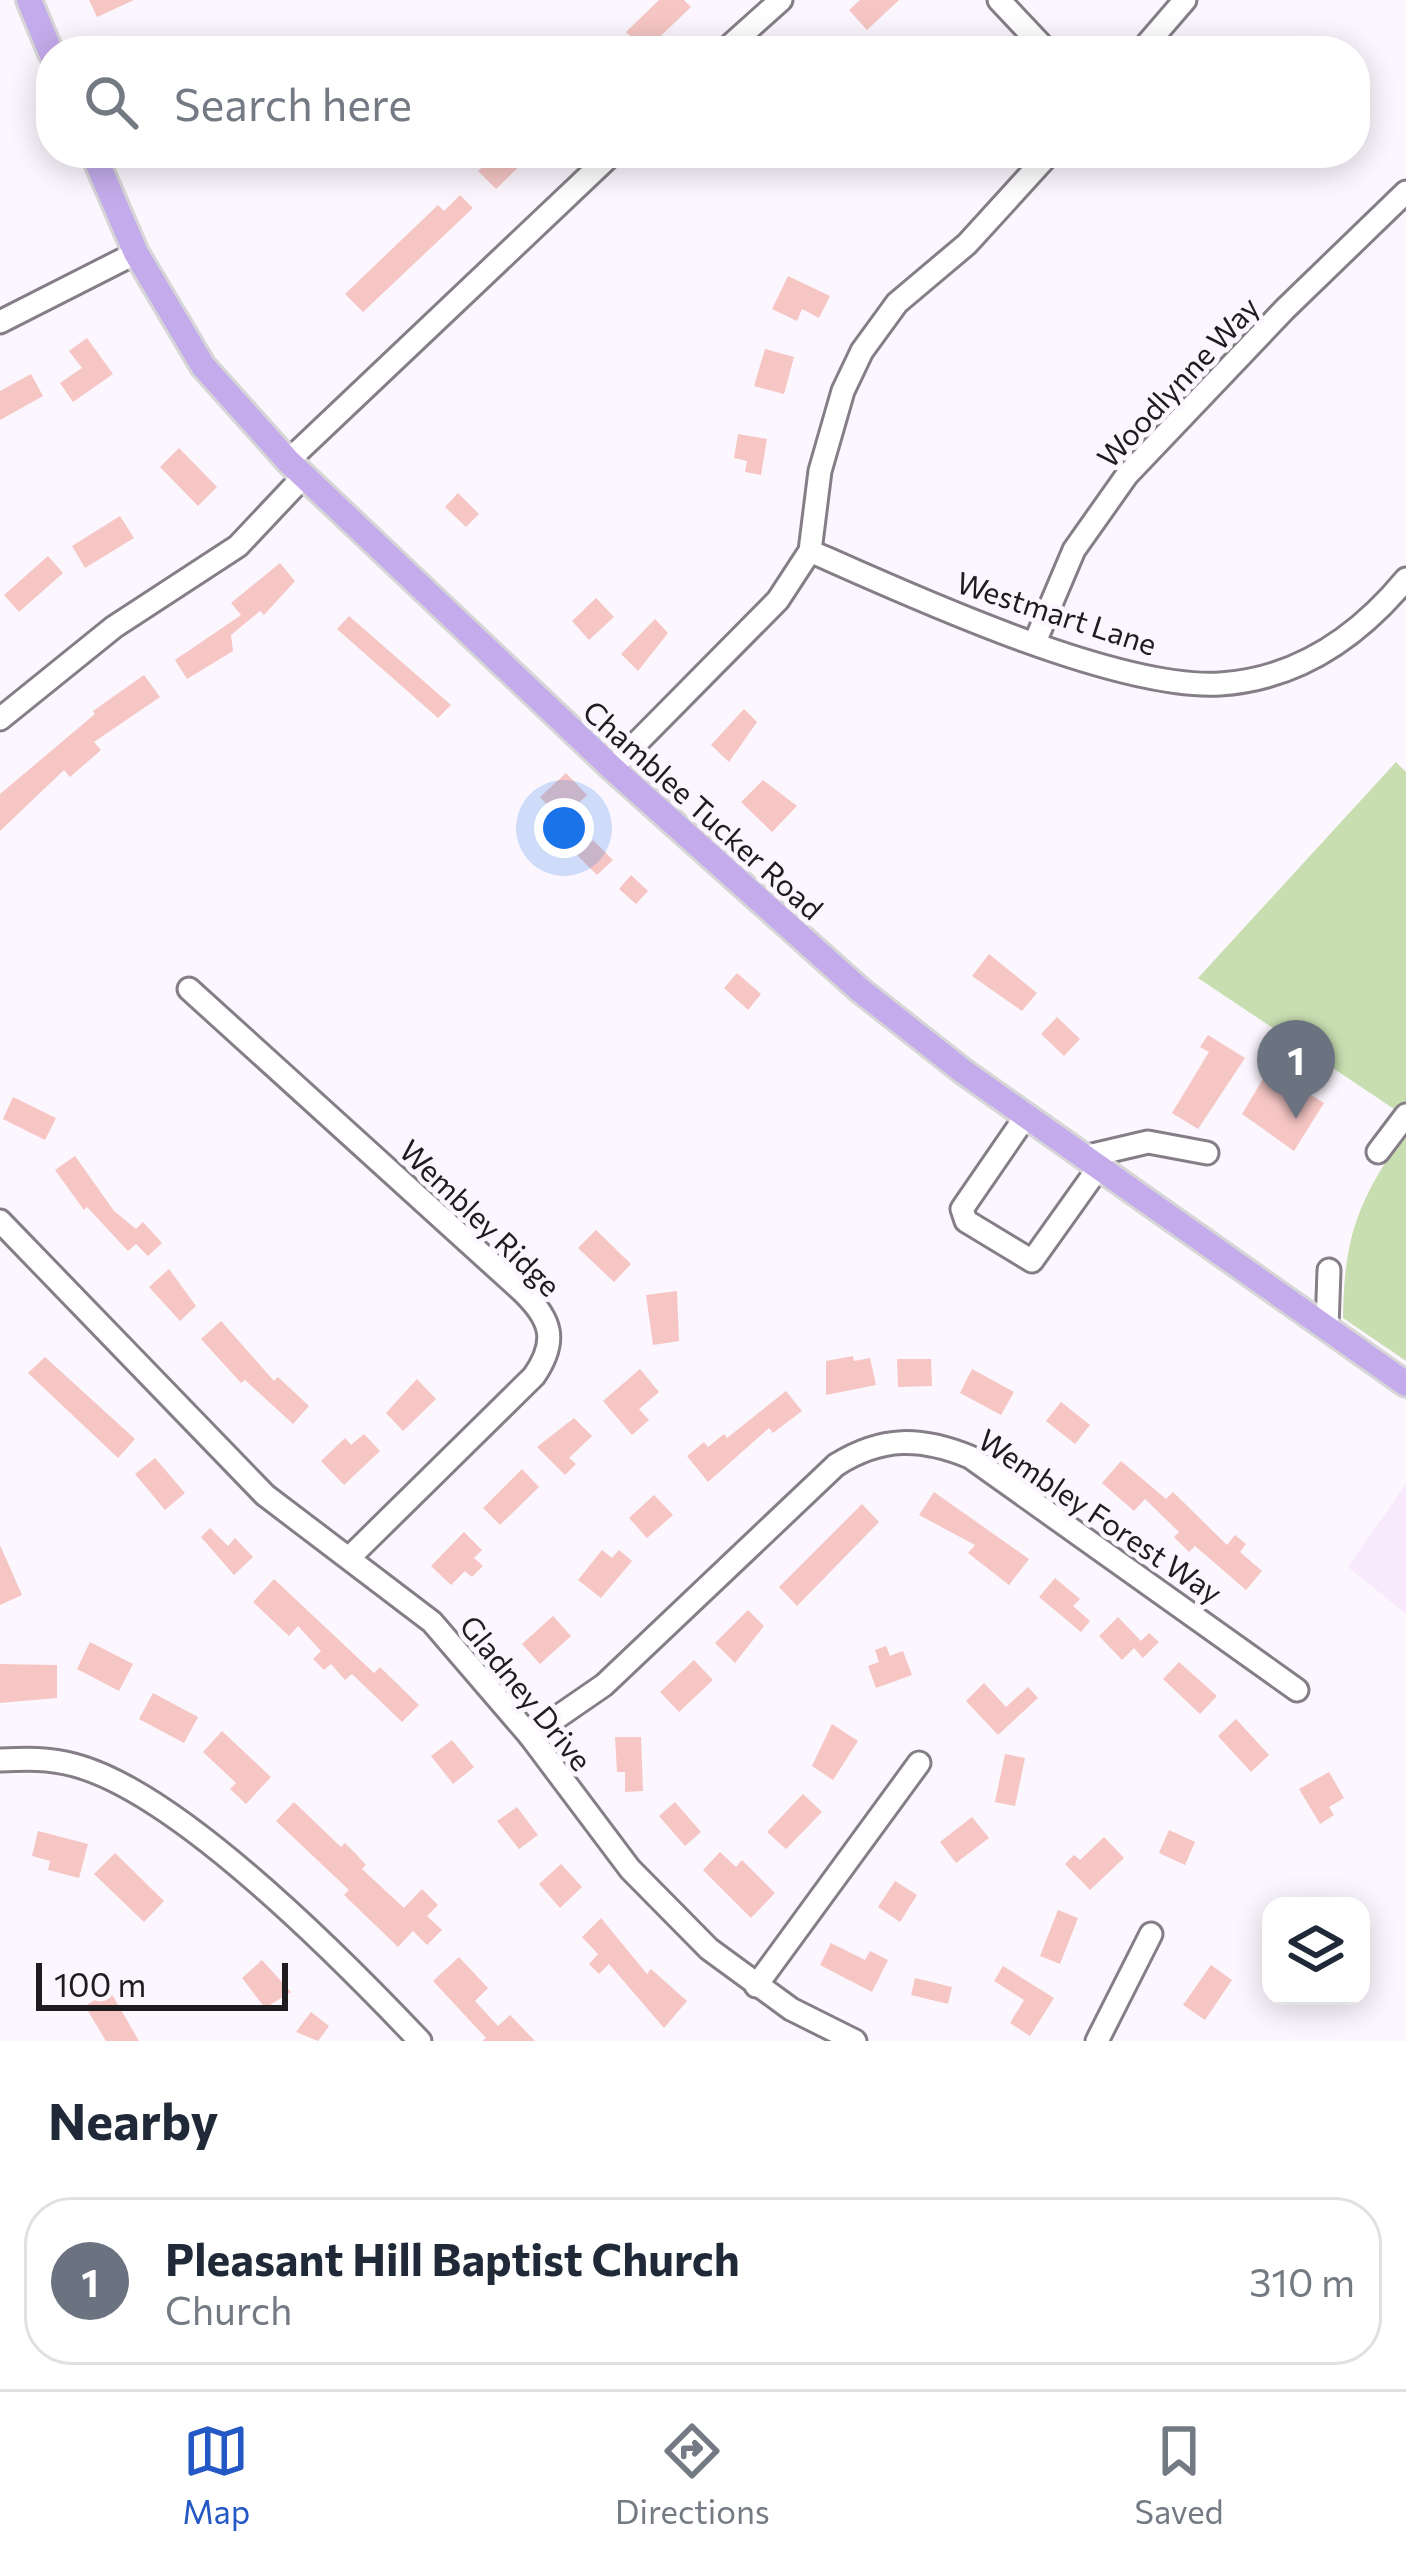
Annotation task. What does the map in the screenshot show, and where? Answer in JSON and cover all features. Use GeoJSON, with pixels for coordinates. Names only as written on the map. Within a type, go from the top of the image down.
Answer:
{"type":"FeatureCollection","features":[{"type":"Feature","properties":{"kind":"main road"},"geometry":{"type":"LineString","coordinates":[[29,0],[44,36]]}},
{"type":"Feature","properties":{"kind":"main road","name":"Chamblee Tucker Road"},"geometry":{"type":"LineString","coordinates":[[99,168],[136,254],[203,365],[296,469],[612,768],[860,990],[1027,1116],[1406,1384]]}},
{"type":"Feature","properties":{"kind":"street"},"geometry":{"type":"LineString","coordinates":[[741,36],[781,0]]}},
{"type":"Feature","properties":{"kind":"street"},"geometry":{"type":"LineString","coordinates":[[998,0],[1033,36]]}},
{"type":"Feature","properties":{"kind":"street"},"geometry":{"type":"LineString","coordinates":[[1154,36],[1185,0]]}},
{"type":"Feature","properties":{"kind":"street"},"geometry":{"type":"LineString","coordinates":[[0,719],[114,627],[238,546],[296,469],[598,168]]}},
{"type":"Feature","properties":{"kind":"street"},"geometry":{"type":"LineString","coordinates":[[612,768],[778,600],[810,551],[820,471],[843,391],[862,351],[898,303],[967,244],[1036,168]]}},
{"type":"Feature","properties":{"kind":"street","name":"Woodlynne Way"},"geometry":{"type":"LineString","coordinates":[[1035,642],[1074,550],[1127,475],[1285,309],[1406,192]]}},
{"type":"Feature","properties":{"kind":"street"},"geometry":{"type":"LineString","coordinates":[[0,322],[136,254]]}},
{"type":"Feature","properties":{"kind":"street","name":"Westmart Lane"},"geometry":{"type":"LineString","coordinates":[[810,551],[1035,642],[1132,673],[1221,684],[1317,658],[1340,644],[1406,578]]}},
{"type":"Feature","properties":{"kind":"street","name":"Wembley Ridge"},"geometry":{"type":"LineString","coordinates":[[189,989],[543,1311],[553,1336],[548,1356],[533,1376],[350,1558]]}},
{"type":"Feature","properties":{"kind":"street"},"geometry":{"type":"LineString","coordinates":[[1378,1152],[1406,1115]]}},
{"type":"Feature","properties":{"kind":"street"},"geometry":{"type":"LineString","coordinates":[[1027,1116],[962,1209],[966,1221],[1033,1261],[1092,1162],[1148,1142],[1207,1153]]}},
{"type":"Feature","properties":{"kind":"street","name":"Gladney Drive"},"geometry":{"type":"LineString","coordinates":[[0,1221],[265,1495],[432,1622],[530,1736],[630,1869],[709,1949],[756,1986],[855,2041]]}},
{"type":"Feature","properties":{"kind":"street"},"geometry":{"type":"LineString","coordinates":[[1327,1328],[1329,1270]]}},
{"type":"Feature","properties":{"kind":"street","name":"Wembley Forest Way"},"geometry":{"type":"LineString","coordinates":[[530,1736],[604,1684],[836,1465],[862,1449],[902,1440],[936,1443],[970,1457],[1297,1690]]}},
{"type":"Feature","properties":{"kind":"street"},"geometry":{"type":"LineString","coordinates":[[0,1760],[39,1758],[78,1766],[134,1792],[272,1898],[420,2041]]}},
{"type":"Feature","properties":{"kind":"street"},"geometry":{"type":"LineString","coordinates":[[756,1986],[919,1763]]}},
{"type":"Feature","properties":{"kind":"street"},"geometry":{"type":"LineString","coordinates":[[1097,2041],[1151,1934]]}},
{"type":"Feature","properties":{"kind":"shaded area"},"geometry":{"type":"Polygon","coordinates":[[[1406,1484],[1406,1614],[1348,1567],[1406,1484]]]}},
{"type":"Feature","properties":{"kind":"green space"},"geometry":{"type":"Polygon","coordinates":[[[1396,762],[1406,772],[1406,1117],[1198,978],[1396,762]]]}},
{"type":"Feature","properties":{"kind":"green space"},"geometry":{"type":"Polygon","coordinates":[[[1406,1131],[1406,1361],[1343,1318],[1347,1263],[1357,1218],[1406,1131]]]}},
{"type":"Feature","properties":{"kind":"building"},"geometry":{"type":"Polygon","coordinates":[[[89,0],[134,0],[97,17],[89,0]]]}},
{"type":"Feature","properties":{"kind":"building"},"geometry":{"type":"Polygon","coordinates":[[[659,0],[684,0],[691,7],[661,36],[626,32],[659,0]]]}},
{"type":"Feature","properties":{"kind":"building"},"geometry":{"type":"Polygon","coordinates":[[[860,0],[899,0],[867,30],[849,10],[860,0]]]}},
{"type":"Feature","properties":{"kind":"building"},"geometry":{"type":"Polygon","coordinates":[[[481,168],[518,168],[496,189],[478,171],[481,168]]]}},
{"type":"Feature","properties":{"kind":"building"},"geometry":{"type":"Polygon","coordinates":[[[460,195],[473,208],[363,312],[345,294],[438,205],[444,211],[460,195]]]}},
{"type":"Feature","properties":{"kind":"building"},"geometry":{"type":"Polygon","coordinates":[[[788,276],[830,296],[819,318],[802,309],[797,321],[772,309],[788,276]]]}},
{"type":"Feature","properties":{"kind":"building"},"geometry":{"type":"Polygon","coordinates":[[[87,338],[113,374],[73,402],[60,383],[82,368],[69,351],[87,338]]]}},
{"type":"Feature","properties":{"kind":"building"},"geometry":{"type":"Polygon","coordinates":[[[765,349],[794,357],[784,394],[754,386],[765,349]]]}},
{"type":"Feature","properties":{"kind":"building"},"geometry":{"type":"Polygon","coordinates":[[[31,374],[43,396],[0,420],[0,391],[31,374]]]}},
{"type":"Feature","properties":{"kind":"building"},"geometry":{"type":"Polygon","coordinates":[[[738,434],[767,439],[761,475],[745,472],[747,461],[734,458],[738,434]]]}},
{"type":"Feature","properties":{"kind":"building"},"geometry":{"type":"Polygon","coordinates":[[[179,448],[217,487],[198,506],[160,467],[179,448]]]}},
{"type":"Feature","properties":{"kind":"building"},"geometry":{"type":"Polygon","coordinates":[[[458,493],[479,514],[466,527],[445,507],[458,493]]]}},
{"type":"Feature","properties":{"kind":"building"},"geometry":{"type":"Polygon","coordinates":[[[120,516],[134,538],[85,568],[72,546],[120,516]]]}},
{"type":"Feature","properties":{"kind":"building"},"geometry":{"type":"Polygon","coordinates":[[[48,556],[63,573],[19,612],[4,595],[48,556]]]}},
{"type":"Feature","properties":{"kind":"building"},"geometry":{"type":"Polygon","coordinates":[[[280,563],[295,581],[264,615],[260,611],[231,635],[233,651],[187,679],[175,660],[241,615],[231,603],[280,563]]]}},
{"type":"Feature","properties":{"kind":"building"},"geometry":{"type":"Polygon","coordinates":[[[596,598],[614,617],[589,640],[572,621],[596,598]]]}},
{"type":"Feature","properties":{"kind":"building"},"geometry":{"type":"Polygon","coordinates":[[[349,616],[451,705],[438,718],[337,629],[349,616]]]}},
{"type":"Feature","properties":{"kind":"building"},"geometry":{"type":"Polygon","coordinates":[[[655,619],[668,633],[638,671],[621,654],[655,619]]]}},
{"type":"Feature","properties":{"kind":"building"},"geometry":{"type":"Polygon","coordinates":[[[144,675],[160,697],[94,742],[101,750],[70,777],[64,770],[0,831],[0,794],[93,711],[144,675]]]}},
{"type":"Feature","properties":{"kind":"building"},"geometry":{"type":"Polygon","coordinates":[[[744,709],[757,722],[729,762],[711,745],[744,709]]]}},
{"type":"Feature","properties":{"kind":"building"},"geometry":{"type":"Polygon","coordinates":[[[566,773],[587,795],[561,819],[540,797],[566,773]]]}},
{"type":"Feature","properties":{"kind":"building"},"geometry":{"type":"Polygon","coordinates":[[[763,780],[797,806],[772,832],[741,802],[763,780]]]}},
{"type":"Feature","properties":{"kind":"building"},"geometry":{"type":"Polygon","coordinates":[[[593,840],[613,860],[597,875],[577,855],[593,840]]]}},
{"type":"Feature","properties":{"kind":"building"},"geometry":{"type":"Polygon","coordinates":[[[631,875],[648,891],[636,904],[619,889],[631,875]]]}},
{"type":"Feature","properties":{"kind":"building"},"geometry":{"type":"Polygon","coordinates":[[[989,954],[1037,993],[1022,1011],[972,976],[989,954]]]}},
{"type":"Feature","properties":{"kind":"building"},"geometry":{"type":"Polygon","coordinates":[[[737,973],[761,994],[748,1010],[724,988],[737,973]]]}},
{"type":"Feature","properties":{"kind":"building"},"geometry":{"type":"Polygon","coordinates":[[[1057,1017],[1080,1039],[1064,1056],[1041,1034],[1057,1017]]]}},
{"type":"Feature","properties":{"kind":"building"},"geometry":{"type":"Polygon","coordinates":[[[1208,1035],[1245,1058],[1198,1129],[1172,1113],[1209,1052],[1200,1047],[1208,1035]]]}},
{"type":"Feature","properties":{"kind":"building"},"geometry":{"type":"Polygon","coordinates":[[[1279,1052],[1299,1064],[1289,1082],[1324,1103],[1294,1151],[1242,1114],[1279,1052]]]}},
{"type":"Feature","properties":{"kind":"building"},"geometry":{"type":"Polygon","coordinates":[[[13,1097],[56,1118],[45,1140],[3,1119],[13,1097]]]}},
{"type":"Feature","properties":{"kind":"building"},"geometry":{"type":"Polygon","coordinates":[[[75,1156],[114,1211],[136,1229],[143,1222],[162,1243],[148,1256],[136,1244],[128,1251],[87,1207],[84,1210],[55,1170],[75,1156]]]}},
{"type":"Feature","properties":{"kind":"building"},"geometry":{"type":"Polygon","coordinates":[[[596,1230],[631,1264],[614,1282],[578,1248],[596,1230]]]}},
{"type":"Feature","properties":{"kind":"building"},"geometry":{"type":"Polygon","coordinates":[[[169,1269],[196,1306],[180,1321],[149,1287],[169,1269]]]}},
{"type":"Feature","properties":{"kind":"building"},"geometry":{"type":"Polygon","coordinates":[[[677,1291],[679,1341],[653,1345],[646,1295],[677,1291]]]}},
{"type":"Feature","properties":{"kind":"building"},"geometry":{"type":"Polygon","coordinates":[[[221,1321],[274,1381],[278,1377],[309,1406],[293,1424],[245,1380],[241,1383],[201,1339],[221,1321]]]}},
{"type":"Feature","properties":{"kind":"building"},"geometry":{"type":"Polygon","coordinates":[[[853,1356],[854,1361],[870,1358],[876,1385],[826,1395],[826,1361],[853,1356]]]}},
{"type":"Feature","properties":{"kind":"building"},"geometry":{"type":"Polygon","coordinates":[[[45,1357],[135,1439],[118,1458],[28,1373],[45,1357]]]}},
{"type":"Feature","properties":{"kind":"building"},"geometry":{"type":"Polygon","coordinates":[[[897,1359],[931,1359],[932,1386],[898,1387],[897,1359]]]}},
{"type":"Feature","properties":{"kind":"building"},"geometry":{"type":"Polygon","coordinates":[[[640,1369],[659,1392],[639,1409],[649,1420],[632,1435],[603,1401],[640,1369]]]}},
{"type":"Feature","properties":{"kind":"building"},"geometry":{"type":"Polygon","coordinates":[[[972,1369],[1014,1392],[1001,1415],[960,1393],[972,1369]]]}},
{"type":"Feature","properties":{"kind":"building"},"geometry":{"type":"Polygon","coordinates":[[[417,1379],[436,1399],[403,1431],[386,1413],[417,1379]]]}},
{"type":"Feature","properties":{"kind":"building"},"geometry":{"type":"Polygon","coordinates":[[[786,1391],[802,1411],[773,1433],[769,1428],[708,1482],[687,1456],[704,1442],[708,1447],[724,1434],[727,1438],[786,1391]]]}},
{"type":"Feature","properties":{"kind":"building"},"geometry":{"type":"Polygon","coordinates":[[[1061,1402],[1090,1425],[1075,1444],[1046,1421],[1061,1402]]]}},
{"type":"Feature","properties":{"kind":"building"},"geometry":{"type":"Polygon","coordinates":[[[574,1418],[592,1436],[569,1458],[576,1464],[565,1475],[537,1447],[574,1418]]]}},
{"type":"Feature","properties":{"kind":"building"},"geometry":{"type":"Polygon","coordinates":[[[364,1434],[380,1451],[344,1485],[321,1461],[345,1438],[351,1445],[364,1434]]]}},
{"type":"Feature","properties":{"kind":"building"},"geometry":{"type":"Polygon","coordinates":[[[155,1458],[185,1493],[165,1510],[135,1474],[155,1458]]]}},
{"type":"Feature","properties":{"kind":"building"},"geometry":{"type":"Polygon","coordinates":[[[1121,1461],[1166,1499],[1173,1492],[1227,1545],[1235,1535],[1246,1544],[1240,1552],[1262,1571],[1246,1590],[1195,1546],[1189,1552],[1174,1537],[1179,1532],[1145,1499],[1134,1511],[1102,1483],[1121,1461]]]}},
{"type":"Feature","properties":{"kind":"building"},"geometry":{"type":"Polygon","coordinates":[[[522,1469],[539,1487],[500,1525],[483,1508],[522,1469]]]}},
{"type":"Feature","properties":{"kind":"building"},"geometry":{"type":"Polygon","coordinates":[[[934,1492],[1029,1559],[1009,1585],[968,1553],[975,1545],[919,1515],[934,1492]]]}},
{"type":"Feature","properties":{"kind":"building"},"geometry":{"type":"Polygon","coordinates":[[[654,1495],[673,1515],[647,1538],[629,1518],[654,1495]]]}},
{"type":"Feature","properties":{"kind":"building"},"geometry":{"type":"Polygon","coordinates":[[[862,1504],[879,1522],[797,1606],[779,1587],[862,1504]]]}},
{"type":"Feature","properties":{"kind":"building"},"geometry":{"type":"Polygon","coordinates":[[[210,1528],[228,1546],[235,1538],[253,1557],[234,1575],[201,1537],[210,1528]]]}},
{"type":"Feature","properties":{"kind":"building"},"geometry":{"type":"Polygon","coordinates":[[[464,1532],[482,1550],[474,1558],[483,1566],[472,1577],[465,1571],[451,1585],[431,1566],[464,1532]]]}},
{"type":"Feature","properties":{"kind":"building"},"geometry":{"type":"Polygon","coordinates":[[[0,1545],[22,1595],[0,1605],[0,1545]]]}},
{"type":"Feature","properties":{"kind":"building"},"geometry":{"type":"Polygon","coordinates":[[[602,1550],[612,1558],[619,1550],[632,1561],[601,1598],[578,1580],[602,1550]]]}},
{"type":"Feature","properties":{"kind":"building"},"geometry":{"type":"Polygon","coordinates":[[[1055,1578],[1080,1599],[1073,1606],[1090,1621],[1081,1632],[1039,1597],[1055,1578]]]}},
{"type":"Feature","properties":{"kind":"building"},"geometry":{"type":"Polygon","coordinates":[[[274,1579],[374,1673],[380,1667],[419,1705],[402,1722],[352,1674],[345,1680],[331,1664],[324,1670],[313,1659],[321,1651],[298,1626],[289,1636],[253,1602],[274,1579]]]}},
{"type":"Feature","properties":{"kind":"building"},"geometry":{"type":"Polygon","coordinates":[[[748,1610],[764,1626],[735,1663],[715,1643],[748,1610]]]}},
{"type":"Feature","properties":{"kind":"building"},"geometry":{"type":"Polygon","coordinates":[[[553,1616],[571,1636],[540,1664],[522,1644],[553,1616]]]}},
{"type":"Feature","properties":{"kind":"building"},"geometry":{"type":"Polygon","coordinates":[[[1118,1617],[1141,1641],[1149,1633],[1159,1642],[1143,1658],[1134,1648],[1122,1660],[1099,1636],[1118,1617]]]}},
{"type":"Feature","properties":{"kind":"building"},"geometry":{"type":"Polygon","coordinates":[[[90,1642],[133,1664],[119,1691],[77,1669],[90,1642]]]}},
{"type":"Feature","properties":{"kind":"building"},"geometry":{"type":"Polygon","coordinates":[[[886,1646],[890,1656],[903,1651],[912,1675],[876,1688],[868,1666],[879,1662],[875,1650],[886,1646]]]}},
{"type":"Feature","properties":{"kind":"building"},"geometry":{"type":"Polygon","coordinates":[[[694,1660],[713,1680],[679,1712],[660,1692],[694,1660]]]}},
{"type":"Feature","properties":{"kind":"building"},"geometry":{"type":"Polygon","coordinates":[[[1179,1662],[1217,1696],[1200,1714],[1163,1679],[1179,1662]]]}},
{"type":"Feature","properties":{"kind":"building"},"geometry":{"type":"Polygon","coordinates":[[[0,1664],[57,1665],[57,1698],[0,1703],[0,1664]]]}},
{"type":"Feature","properties":{"kind":"building"},"geometry":{"type":"Polygon","coordinates":[[[984,1683],[1006,1707],[1028,1687],[1038,1698],[998,1735],[966,1701],[984,1683]]]}},
{"type":"Feature","properties":{"kind":"building"},"geometry":{"type":"Polygon","coordinates":[[[153,1693],[198,1717],[184,1743],[139,1719],[153,1693]]]}},
{"type":"Feature","properties":{"kind":"building"},"geometry":{"type":"Polygon","coordinates":[[[1236,1719],[1269,1755],[1251,1772],[1218,1736],[1236,1719]]]}},
{"type":"Feature","properties":{"kind":"building"},"geometry":{"type":"Polygon","coordinates":[[[832,1724],[858,1741],[833,1780],[812,1766],[832,1724]]]}},
{"type":"Feature","properties":{"kind":"building"},"geometry":{"type":"Polygon","coordinates":[[[222,1731],[271,1777],[246,1804],[230,1789],[236,1783],[203,1752],[222,1731]]]}},
{"type":"Feature","properties":{"kind":"building"},"geometry":{"type":"Polygon","coordinates":[[[615,1737],[641,1737],[643,1791],[625,1792],[625,1772],[617,1772],[615,1737]]]}},
{"type":"Feature","properties":{"kind":"building"},"geometry":{"type":"Polygon","coordinates":[[[452,1740],[474,1767],[453,1784],[431,1756],[452,1740]]]}},
{"type":"Feature","properties":{"kind":"building"},"geometry":{"type":"Polygon","coordinates":[[[1005,1754],[1025,1758],[1015,1806],[995,1802],[1005,1754]]]}},
{"type":"Feature","properties":{"kind":"building"},"geometry":{"type":"Polygon","coordinates":[[[1329,1772],[1344,1798],[1329,1807],[1334,1815],[1320,1824],[1299,1789],[1329,1772]]]}},
{"type":"Feature","properties":{"kind":"building"},"geometry":{"type":"Polygon","coordinates":[[[803,1794],[822,1812],[786,1849],[767,1832],[803,1794]]]}},
{"type":"Feature","properties":{"kind":"building"},"geometry":{"type":"Polygon","coordinates":[[[294,1802],[341,1847],[345,1843],[366,1865],[362,1869],[404,1908],[422,1889],[438,1905],[427,1916],[442,1930],[427,1945],[413,1931],[398,1947],[344,1895],[349,1890],[276,1821],[294,1802]]]}},
{"type":"Feature","properties":{"kind":"building"},"geometry":{"type":"Polygon","coordinates":[[[675,1802],[701,1832],[685,1846],[659,1816],[675,1802]]]}},
{"type":"Feature","properties":{"kind":"building"},"geometry":{"type":"Polygon","coordinates":[[[517,1807],[538,1835],[519,1849],[497,1821],[517,1807]]]}},
{"type":"Feature","properties":{"kind":"building"},"geometry":{"type":"Polygon","coordinates":[[[972,1817],[989,1838],[956,1863],[940,1842],[972,1817]]]}},
{"type":"Feature","properties":{"kind":"building"},"geometry":{"type":"Polygon","coordinates":[[[1169,1830],[1195,1842],[1185,1865],[1159,1853],[1169,1830]]]}},
{"type":"Feature","properties":{"kind":"building"},"geometry":{"type":"Polygon","coordinates":[[[38,1831],[88,1844],[79,1878],[48,1870],[50,1861],[32,1856],[38,1831]]]}},
{"type":"Feature","properties":{"kind":"building"},"geometry":{"type":"Polygon","coordinates":[[[1104,1837],[1124,1858],[1090,1890],[1065,1864],[1074,1855],[1080,1860],[1104,1837]]]}},
{"type":"Feature","properties":{"kind":"building"},"geometry":{"type":"Polygon","coordinates":[[[720,1852],[736,1867],[742,1860],[775,1893],[751,1918],[703,1870],[720,1852]]]}},
{"type":"Feature","properties":{"kind":"building"},"geometry":{"type":"Polygon","coordinates":[[[115,1853],[164,1901],[144,1922],[94,1874],[115,1853]]]}},
{"type":"Feature","properties":{"kind":"building"},"geometry":{"type":"Polygon","coordinates":[[[561,1864],[582,1887],[560,1908],[539,1884],[561,1864]]]}},
{"type":"Feature","properties":{"kind":"building"},"geometry":{"type":"Polygon","coordinates":[[[895,1881],[917,1895],[900,1922],[878,1907],[895,1881]]]}},
{"type":"Feature","properties":{"kind":"building"},"geometry":{"type":"Polygon","coordinates":[[[1058,1910],[1078,1918],[1060,1964],[1040,1956],[1058,1910]]]}},
{"type":"Feature","properties":{"kind":"building"},"geometry":{"type":"Polygon","coordinates":[[[601,1918],[647,1974],[651,1969],[687,2001],[664,2028],[609,1964],[599,1974],[589,1964],[598,1954],[582,1937],[601,1918]]]}},
{"type":"Feature","properties":{"kind":"building"},"geometry":{"type":"Polygon","coordinates":[[[831,1943],[865,1960],[870,1951],[888,1960],[872,1992],[820,1965],[831,1943]]]}},
{"type":"Feature","properties":{"kind":"building"},"geometry":{"type":"Polygon","coordinates":[[[459,1957],[488,1988],[475,2001],[498,2026],[510,2015],[535,2041],[482,2041],[486,2038],[433,1981],[459,1957]]]}},
{"type":"Feature","properties":{"kind":"building"},"geometry":{"type":"Polygon","coordinates":[[[262,1960],[291,1992],[265,2008],[242,1978],[262,1960]]]}},
{"type":"Feature","properties":{"kind":"building"},"geometry":{"type":"Polygon","coordinates":[[[1211,1965],[1232,1980],[1205,2020],[1183,2005],[1211,1965]]]}},
{"type":"Feature","properties":{"kind":"building"},"geometry":{"type":"Polygon","coordinates":[[[1003,1966],[1054,1998],[1030,2036],[1010,2023],[1024,2000],[994,1981],[1003,1966]]]}},
{"type":"Feature","properties":{"kind":"building"},"geometry":{"type":"Polygon","coordinates":[[[915,1978],[952,1987],[948,2004],[911,1995],[915,1978]]]}},
{"type":"Feature","properties":{"kind":"building"},"geometry":{"type":"Polygon","coordinates":[[[110,1991],[139,2041],[106,2041],[85,2006],[110,1991]]]}},
{"type":"Feature","properties":{"kind":"building"},"geometry":{"type":"Polygon","coordinates":[[[311,2012],[329,2026],[318,2041],[296,2032],[311,2012]]]}},
{"type":"Feature","properties":{"kind":"place","name":"Pleasant Hill Baptist Church"},"geometry":{"type":"Point","coordinates":[1296,1119]}}]}
